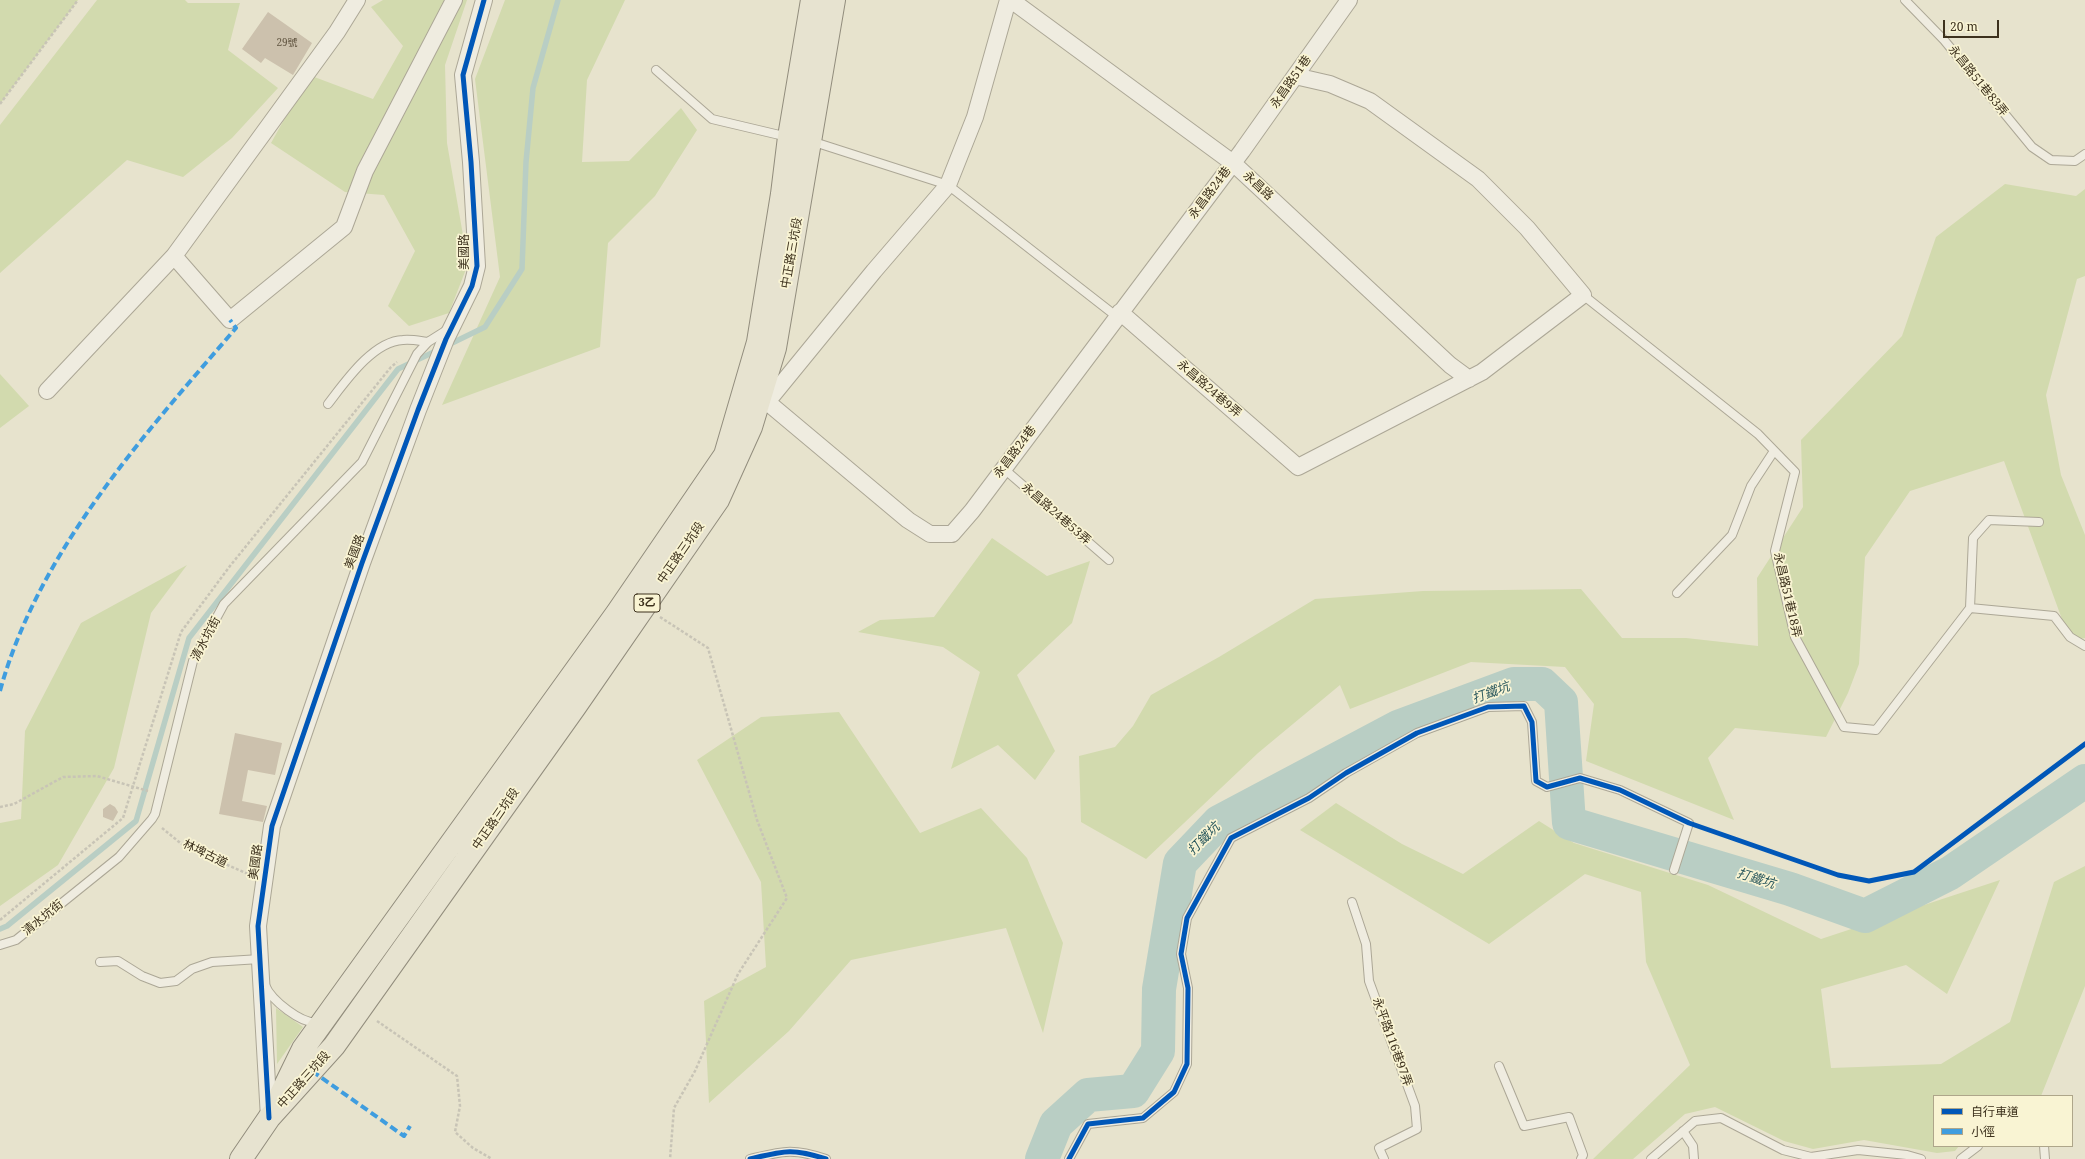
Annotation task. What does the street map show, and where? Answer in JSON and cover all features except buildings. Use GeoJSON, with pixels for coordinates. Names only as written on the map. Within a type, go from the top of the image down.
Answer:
{"type":"FeatureCollection","features":[{"type":"Feature","properties":{"kind":"main road","name":"中正路三坑段"},"geometry":{"type":"LineString","coordinates":[[269,1118],[303,1049],[617,613],[725,455],[758,394],[775,348],[800,139],[812,0]]}},
{"type":"Feature","properties":{"kind":"main road","name":"中正路三坑段"},"geometry":{"type":"LineString","coordinates":[[800,139],[834,0]]}},
{"type":"Feature","properties":{"kind":"main road","name":"中正路三坑段"},"geometry":{"type":"LineString","coordinates":[[241,1159],[269,1118],[334,1046],[718,500],[752,427],[758,394]]}},
{"type":"Feature","properties":{"kind":"street"},"geometry":{"type":"LineString","coordinates":[[47,391],[174,256],[336,32],[357,0]]}},
{"type":"Feature","properties":{"kind":"street"},"geometry":{"type":"LineString","coordinates":[[174,256],[230,320],[344,228],[365,171],[454,0]]}},
{"type":"Feature","properties":{"kind":"street","name":"美國路"},"geometry":{"type":"LineString","coordinates":[[269,1118],[258,926],[272,826],[362,563],[436,364],[472,286],[477,266],[471,162],[463,76],[484,0]]}},
{"type":"Feature","properties":{"kind":"street"},"geometry":{"type":"LineString","coordinates":[[758,394],[874,271],[948,185],[975,117],[1009,0]]}},
{"type":"Feature","properties":{"kind":"street","name":"永昌路"},"geometry":{"type":"LineString","coordinates":[[1009,0],[1233,163],[1450,365],[1469,379]]}},
{"type":"Feature","properties":{"kind":"street","name":"永昌路51巷"},"geometry":{"type":"LineString","coordinates":[[1233,163],[1349,0]]}},
{"type":"Feature","properties":{"kind":"street"},"geometry":{"type":"LineString","coordinates":[[1295,76],[1330,84],[1370,100],[1478,179],[1527,228],[1583,295],[1482,372],[1469,379]]}},
{"type":"Feature","properties":{"kind":"street","name":"永昌路24巷"},"geometry":{"type":"LineString","coordinates":[[758,394],[908,520],[930,534],[952,534],[972,511],[1118,314],[1233,163]]}},
{"type":"Feature","properties":{"kind":"street","name":"永昌路24巷9弄"},"geometry":{"type":"LineString","coordinates":[[1118,314],[1298,467],[1469,379]]}},
{"type":"Feature","properties":{"kind":"lane","name":"永昌路51巷83弄"},"geometry":{"type":"LineString","coordinates":[[1905,0],[1944,40],[2032,147],[2051,160],[2075,161],[2085,154]]}},
{"type":"Feature","properties":{"kind":"lane"},"geometry":{"type":"LineString","coordinates":[[656,70],[712,119],[800,139],[948,185],[1118,314]]}},
{"type":"Feature","properties":{"kind":"lane","name":"永昌路51巷18弄"},"geometry":{"type":"LineString","coordinates":[[1583,295],[1758,434],[1795,472],[1775,550],[1795,636],[1844,727],[1876,730],[1970,608]]}},
{"type":"Feature","properties":{"kind":"lane"},"geometry":{"type":"LineString","coordinates":[[328,404],[362,363],[382,346],[402,339],[428,342],[449,333]]}},
{"type":"Feature","properties":{"kind":"lane","name":"清水坑街"},"geometry":{"type":"LineString","coordinates":[[0,945],[16,940],[119,857],[152,819],[155,814],[193,661],[224,604],[362,462],[417,354],[428,342]]}},
{"type":"Feature","properties":{"kind":"lane"},"geometry":{"type":"LineString","coordinates":[[1677,593],[1732,535],[1751,486],[1774,451]]}},
{"type":"Feature","properties":{"kind":"lane","name":"永昌路24巷53弄"},"geometry":{"type":"LineString","coordinates":[[1003,468],[1109,560]]}},
{"type":"Feature","properties":{"kind":"lane"},"geometry":{"type":"LineString","coordinates":[[2039,522],[1989,520],[1973,538],[1970,608],[2054,616],[2070,637],[2085,646]]}},
{"type":"Feature","properties":{"kind":"lane"},"geometry":{"type":"LineString","coordinates":[[1069,1159],[1088,1124],[1143,1118],[1174,1092],[1187,1064],[1188,988],[1181,954],[1187,918],[1232,838],[1309,798],[1346,773],[1417,733],[1488,708],[1524,706],[1532,722],[1536,781],[1547,787],[1580,778],[1620,790],[1689,823],[1674,870]]}},
{"type":"Feature","properties":{"kind":"lane","name":"永平路116巷97弄"},"geometry":{"type":"LineString","coordinates":[[1352,902],[1366,944],[1369,981],[1415,1106],[1417,1129],[1379,1148],[1384,1159]]}},
{"type":"Feature","properties":{"kind":"lane"},"geometry":{"type":"LineString","coordinates":[[100,962],[118,961],[142,976],[160,983],[176,981],[192,969],[212,962],[260,959]]}},
{"type":"Feature","properties":{"kind":"lane"},"geometry":{"type":"LineString","coordinates":[[261,976],[268,993],[275,1000],[307,1021],[314,1023],[323,1021]]}},
{"type":"Feature","properties":{"kind":"lane"},"geometry":{"type":"LineString","coordinates":[[1499,1066],[1524,1126],[1569,1117],[1583,1155],[1581,1159]]}},
{"type":"Feature","properties":{"kind":"lane"},"geometry":{"type":"LineString","coordinates":[[1651,1159],[1695,1121],[1721,1118],[1783,1150],[1811,1158],[1858,1150],[1907,1155],[1922,1159]]}},
{"type":"Feature","properties":{"kind":"lane"},"geometry":{"type":"LineString","coordinates":[[1684,1131],[1693,1146],[1694,1159]]}},
{"type":"Feature","properties":{"kind":"lane"},"geometry":{"type":"LineString","coordinates":[[1961,1159],[1977,1147]]}},
{"type":"Feature","properties":{"kind":"lane"},"geometry":{"type":"LineString","coordinates":[[2044,1147],[2045,1159]]}},
{"type":"Feature","properties":{"kind":"lane"},"geometry":{"type":"LineString","coordinates":[[750,1159],[787,1150],[805,1152],[826,1159]]}},
{"type":"Feature","properties":{"kind":"path"},"geometry":{"type":"LineString","coordinates":[[0,104],[78,0]]}},
{"type":"Feature","properties":{"kind":"path"},"geometry":{"type":"LineString","coordinates":[[644,607],[708,648],[757,820],[787,898],[738,974],[695,1072],[674,1108],[670,1159]]}},
{"type":"Feature","properties":{"kind":"path"},"geometry":{"type":"LineString","coordinates":[[0,807],[14,804],[63,777],[97,776],[151,792]]}},
{"type":"Feature","properties":{"kind":"path"},"geometry":{"type":"LineString","coordinates":[[360,1010],[457,1076],[460,1106],[455,1132],[473,1148],[492,1159]]}},
{"type":"Feature","properties":{"kind":"green space"},"geometry":{"type":"Polygon","coordinates":[[[0,0],[78,0],[0,104],[0,0]]]}},
{"type":"Feature","properties":{"kind":"green space"},"geometry":{"type":"Polygon","coordinates":[[[97,0],[185,0],[188,3],[240,3],[228,50],[278,88],[232,138],[183,177],[127,160],[0,273],[0,125],[97,0]]]}},
{"type":"Feature","properties":{"kind":"green space"},"geometry":{"type":"Polygon","coordinates":[[[383,0],[467,0],[445,65],[447,143],[468,264],[449,313],[409,326],[388,306],[415,251],[384,195],[345,192],[271,143],[309,75],[373,99],[403,46],[371,7],[383,0]]]}},
{"type":"Feature","properties":{"kind":"green space"},"geometry":{"type":"Polygon","coordinates":[[[505,0],[625,0],[587,80],[582,162],[629,161],[681,108],[697,130],[655,196],[608,243],[600,347],[442,405],[500,277],[475,79],[505,0]]]}},
{"type":"Feature","properties":{"kind":"green space"},"geometry":{"type":"Polygon","coordinates":[[[2005,184],[2076,196],[2085,189],[2085,276],[2077,279],[2046,395],[2061,475],[2085,535],[2085,638],[2070,641],[2004,461],[1910,491],[1865,557],[1859,664],[1848,693],[1826,737],[1735,728],[1708,758],[1734,820],[1586,761],[1594,704],[1565,667],[1471,662],[1350,709],[1340,685],[1258,753],[1146,859],[1081,822],[1079,756],[1115,747],[1133,726],[1151,695],[1219,657],[1315,599],[1423,591],[1581,589],[1622,638],[1686,638],[1758,646],[1757,578],[1803,507],[1801,440],[1902,336],[1936,237],[2005,184]]]}},
{"type":"Feature","properties":{"kind":"green space"},"geometry":{"type":"Polygon","coordinates":[[[0,374],[29,406],[0,428],[0,374]]]}},
{"type":"Feature","properties":{"kind":"green space"},"geometry":{"type":"Polygon","coordinates":[[[992,538],[1047,576],[1090,561],[1072,623],[1017,675],[1055,751],[1035,780],[998,745],[951,769],[980,672],[943,647],[858,632],[880,620],[934,617],[992,538]]]}},
{"type":"Feature","properties":{"kind":"green space"},"geometry":{"type":"Polygon","coordinates":[[[187,565],[151,613],[114,768],[58,865],[0,906],[0,823],[21,819],[25,731],[81,623],[187,565]]]}},
{"type":"Feature","properties":{"kind":"green space"},"geometry":{"type":"Polygon","coordinates":[[[839,712],[920,833],[981,808],[1027,858],[1063,943],[1043,1033],[1006,928],[851,960],[789,1031],[709,1103],[704,1001],[766,967],[761,882],[697,760],[761,717],[839,712]]]}},
{"type":"Feature","properties":{"kind":"green space"},"geometry":{"type":"Polygon","coordinates":[[[1336,803],[1402,844],[1463,874],[1539,821],[1574,843],[1708,885],[1821,939],[2000,880],[1947,994],[1906,965],[1821,989],[1831,1068],[1941,1064],[2010,1022],[2054,882],[2085,866],[2085,986],[2041,1095],[1933,1095],[1933,1147],[1958,1147],[1955,1151],[1937,1153],[1864,1140],[1813,1149],[1784,1141],[1715,1107],[1685,1114],[1633,1159],[1593,1159],[1690,1065],[1646,962],[1641,892],[1585,874],[1489,944],[1300,830],[1336,803]]]}},
{"type":"Feature","properties":{"kind":"green space"},"geometry":{"type":"Polygon","coordinates":[[[276,1008],[303,1027],[277,1064],[276,1008]]]}},
{"type":"Feature","properties":{"kind":"waterway"},"geometry":{"type":"LineString","coordinates":[[448,345],[485,327],[522,269],[526,162],[533,88],[558,0]]}},
{"type":"Feature","properties":{"kind":"waterway"},"geometry":{"type":"LineString","coordinates":[[0,929],[7,926],[136,821],[189,638],[398,369],[438,350]]}},
{"type":"Feature","properties":{"kind":"waterway","name":"打鐵坑"},"geometry":{"type":"LineString","coordinates":[[1042,1159],[1056,1124],[1088,1095],[1133,1091],[1158,1051],[1159,989],[1180,863],[1219,822],[1398,727],[1514,684],[1542,684],[1561,702],[1569,823],[1790,889],[1865,916],[1950,873],[2085,781]]}},
{"type":"Feature","properties":{"kind":"marked path"},"geometry":{"type":"LineString","coordinates":[[0,691],[17,640],[40,591],[67,543],[131,453],[236,328],[230,320]]}},
{"type":"Feature","properties":{"kind":"marked path"},"geometry":{"type":"LineString","coordinates":[[312,1071],[404,1136],[410,1126]]}},
{"type":"Feature","properties":{"kind":"cycle path"},"geometry":{"type":"LineString","coordinates":[[269,1118],[258,926],[272,826],[362,563],[418,410],[446,339],[472,286],[477,266],[471,162],[463,75],[484,0]]}},
{"type":"Feature","properties":{"kind":"cycle path"},"geometry":{"type":"LineString","coordinates":[[1069,1159],[1088,1124],[1143,1118],[1174,1092],[1187,1064],[1188,988],[1181,954],[1187,918],[1231,838],[1309,798],[1346,773],[1417,733],[1488,707],[1524,706],[1532,722],[1536,781],[1547,787],[1580,778],[1620,790],[1689,823],[1838,875],[1869,881],[1914,872],[2085,744]]}},
{"type":"Feature","properties":{"kind":"cycle path"},"geometry":{"type":"LineString","coordinates":[[750,1159],[788,1152],[805,1153],[826,1159]]}}]}
